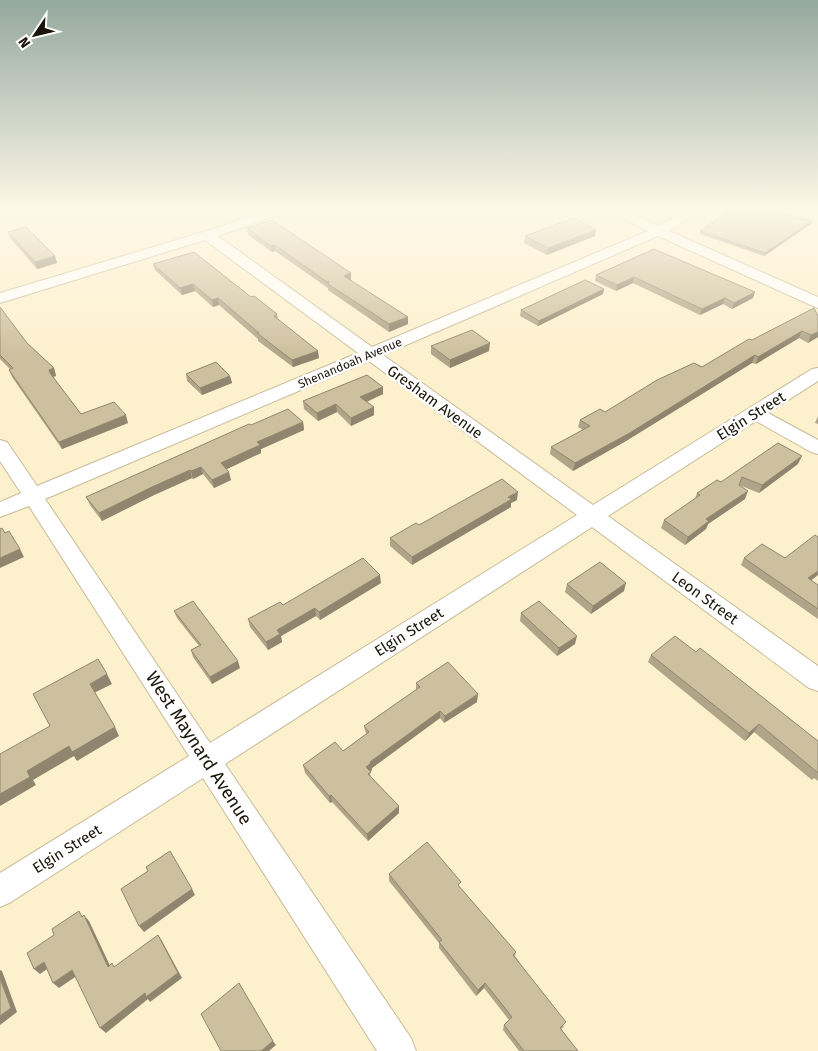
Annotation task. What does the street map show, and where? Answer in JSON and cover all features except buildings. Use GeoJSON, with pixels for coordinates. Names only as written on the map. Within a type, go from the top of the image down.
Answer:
{"type":"FeatureCollection","features":[{"type":"Feature","properties":{"kind":"street"},"geometry":{"type":"LineString","coordinates":[[0,298],[131,258]]}},
{"type":"Feature","properties":{"kind":"street","name":"Gresham Avenue"},"geometry":{"type":"LineString","coordinates":[[238,258],[591,516]]}},
{"type":"Feature","properties":{"kind":"street","name":"Shenandoah Avenue"},"geometry":{"type":"LineString","coordinates":[[0,510],[597,258]]}},
{"type":"Feature","properties":{"kind":"street"},"geometry":{"type":"LineString","coordinates":[[717,258],[818,303]]}},
{"type":"Feature","properties":{"kind":"street","name":"Elgin Street"},"geometry":{"type":"LineString","coordinates":[[0,891],[818,373]]}},
{"type":"Feature","properties":{"kind":"street"},"geometry":{"type":"LineString","coordinates":[[755,413],[818,448]]}},
{"type":"Feature","properties":{"kind":"street","name":"West Maynard Avenue"},"geometry":{"type":"LineString","coordinates":[[0,446],[398,1051]]}},
{"type":"Feature","properties":{"kind":"street","name":"Leon Street"},"geometry":{"type":"LineString","coordinates":[[591,516],[818,680]]}}]}
